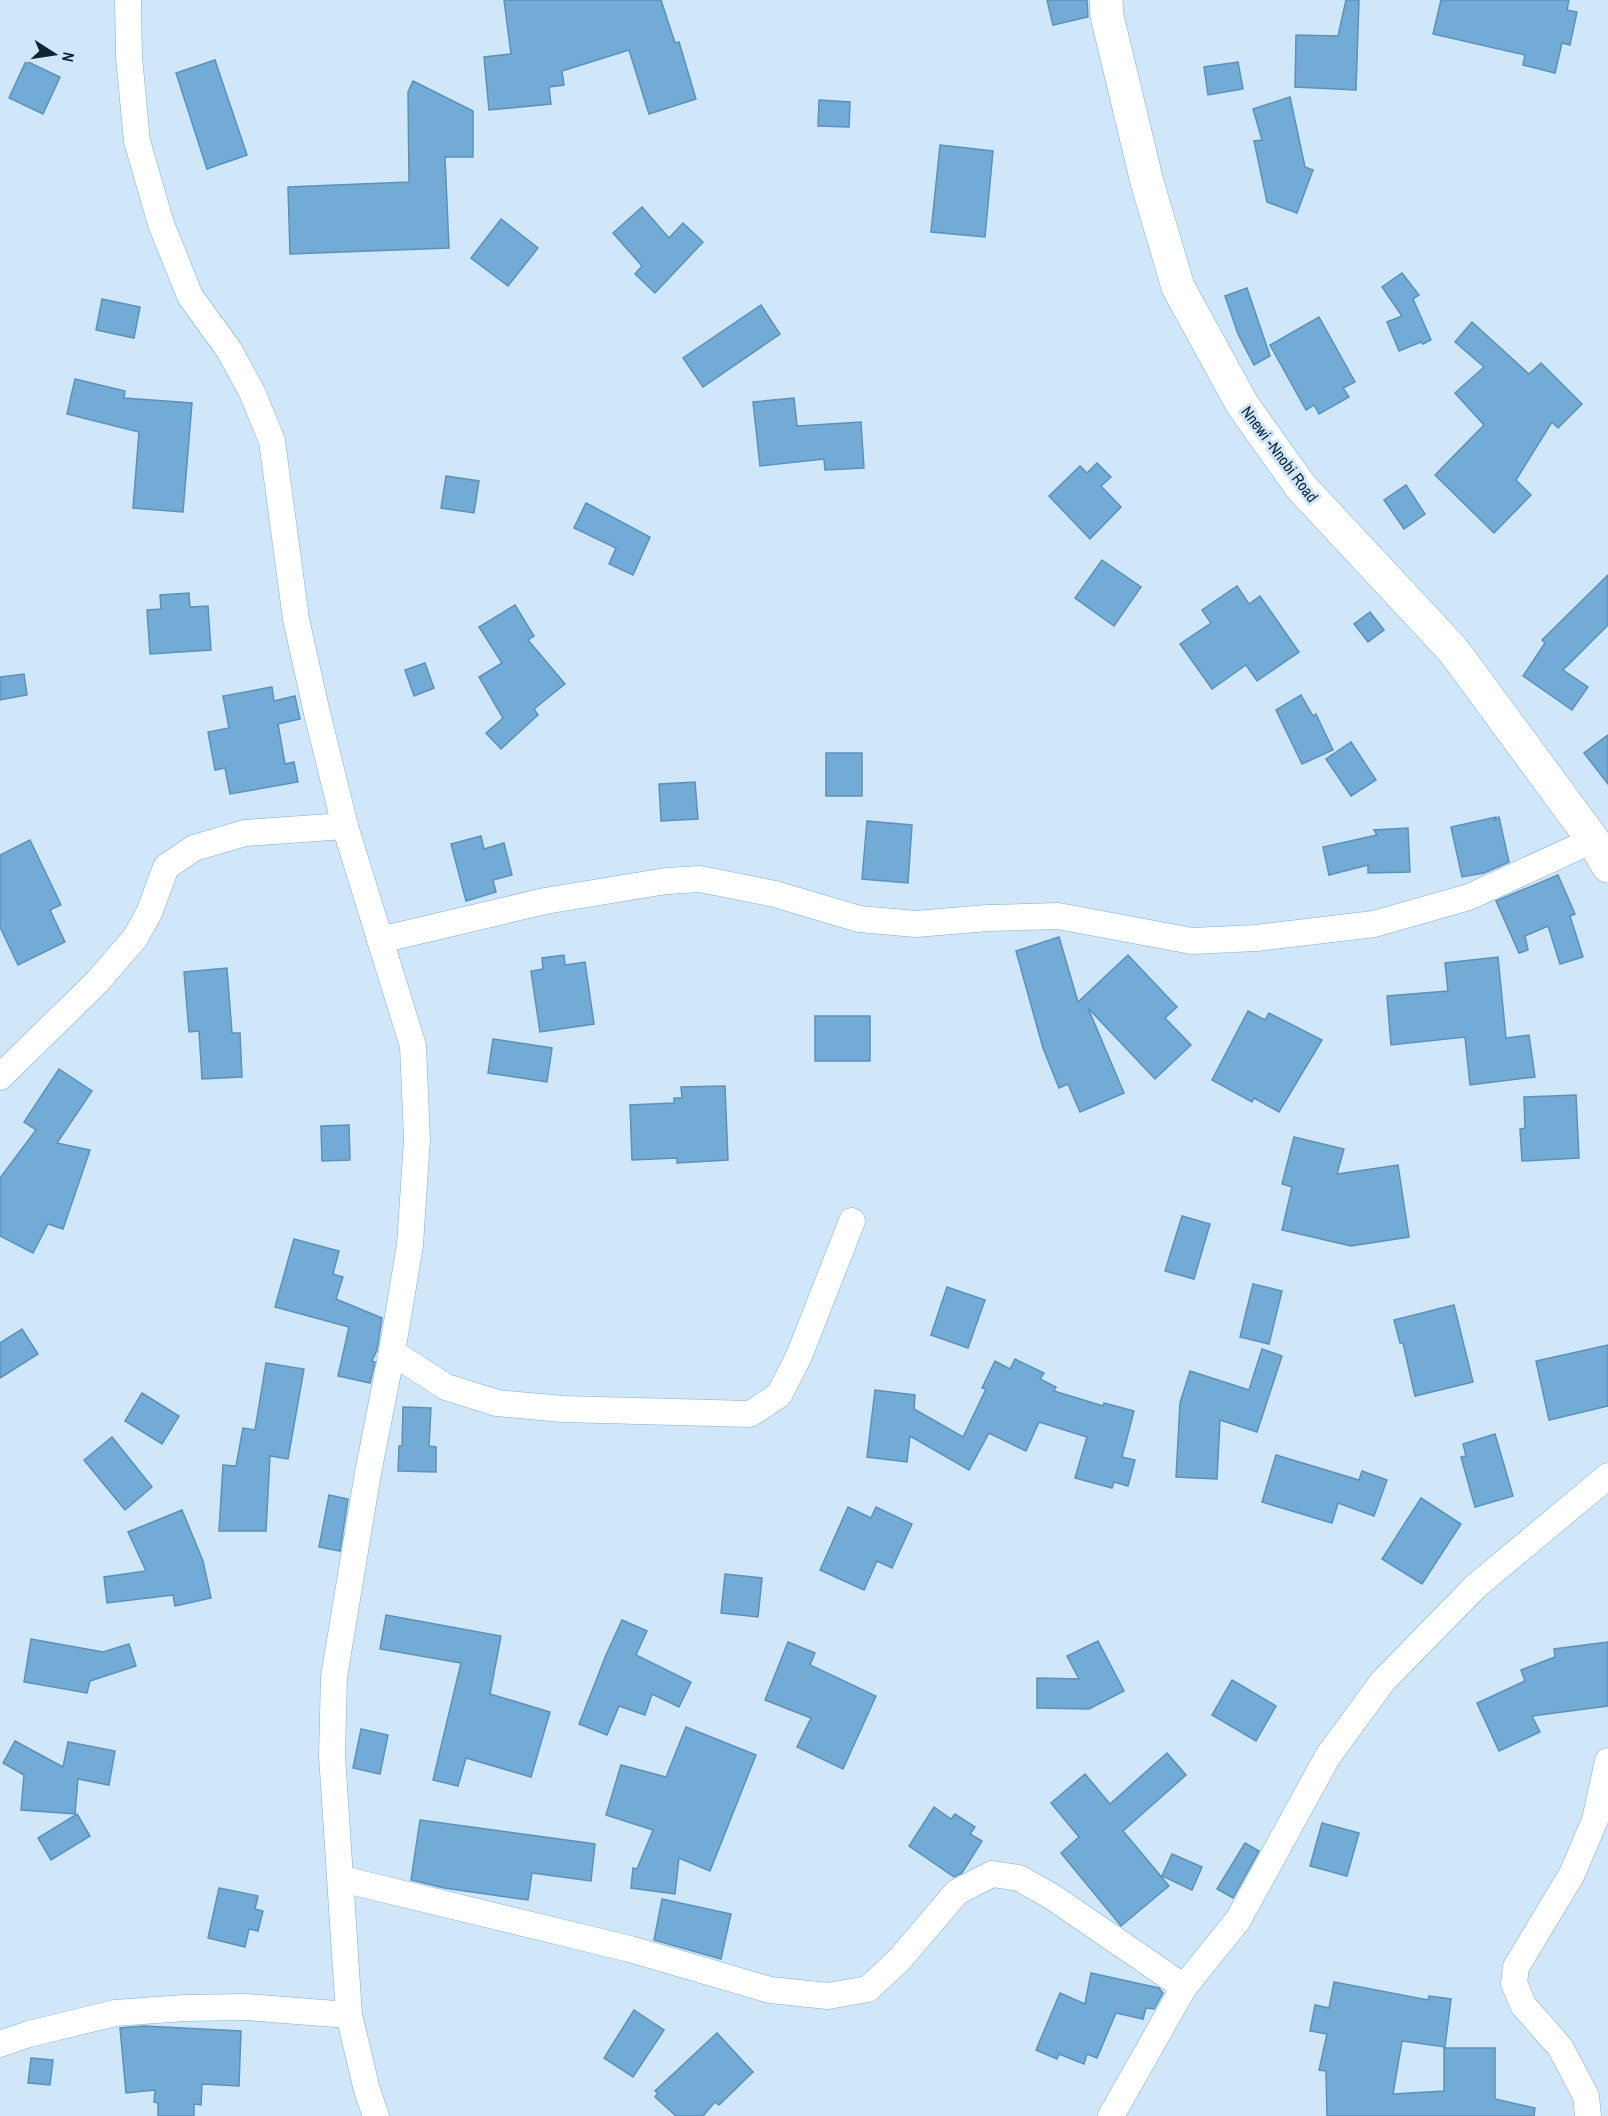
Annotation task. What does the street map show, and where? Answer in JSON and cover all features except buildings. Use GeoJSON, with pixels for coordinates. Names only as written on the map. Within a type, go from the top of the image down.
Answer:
{"type":"FeatureCollection","features":[{"type":"Feature","properties":{"kind":"main road","name":"Nnewi -Nnobi Road"},"geometry":{"type":"LineString","coordinates":[[1106,0],[1107,16],[1147,182],[1178,287],[1242,404],[1301,488],[1453,650],[1601,853]]}},
{"type":"Feature","properties":{"kind":"street"},"geometry":{"type":"LineString","coordinates":[[128,0],[129,57],[137,141],[161,224],[190,296],[229,350],[252,392],[272,441],[296,619],[345,826],[413,1046],[417,1139],[410,1245],[368,1473],[334,1677],[332,1755],[342,1879],[349,2016],[367,2090],[376,2116]]}},
{"type":"Feature","properties":{"kind":"street"},"geometry":{"type":"LineString","coordinates":[[0,1077],[96,982],[135,938],[149,913],[166,867],[194,848],[245,833],[345,826]]}},
{"type":"Feature","properties":{"kind":"street"},"geometry":{"type":"LineString","coordinates":[[380,940],[545,902],[666,881],[700,879],[775,894],[859,919],[916,924],[988,918],[1058,916],[1192,941],[1256,938],[1374,924],[1469,897],[1601,853]]}},
{"type":"Feature","properties":{"kind":"street"},"geometry":{"type":"LineString","coordinates":[[392,1352],[446,1387],[497,1403],[563,1409],[750,1414],[779,1395],[799,1356],[852,1221]]}},
{"type":"Feature","properties":{"kind":"street"},"geometry":{"type":"LineString","coordinates":[[1111,2116],[1184,1987],[1238,1920],[1328,1756],[1383,1681],[1476,1586],[1608,1476]]}},
{"type":"Feature","properties":{"kind":"street"},"geometry":{"type":"LineString","coordinates":[[1588,2116],[1586,2096],[1560,2047],[1523,2005],[1514,1983],[1516,1967],[1572,1874],[1595,1820],[1608,1761]]}},
{"type":"Feature","properties":{"kind":"street"},"geometry":{"type":"LineString","coordinates":[[342,1879],[630,1948],[770,1990],[828,1996],[868,1989],[899,1960],[957,1892],[992,1874],[1019,1878],[1051,1896],[1184,1987]]}},
{"type":"Feature","properties":{"kind":"street"},"geometry":{"type":"LineString","coordinates":[[0,2044],[29,2034],[115,2013],[184,2008],[246,2007],[349,2016]]}}]}
